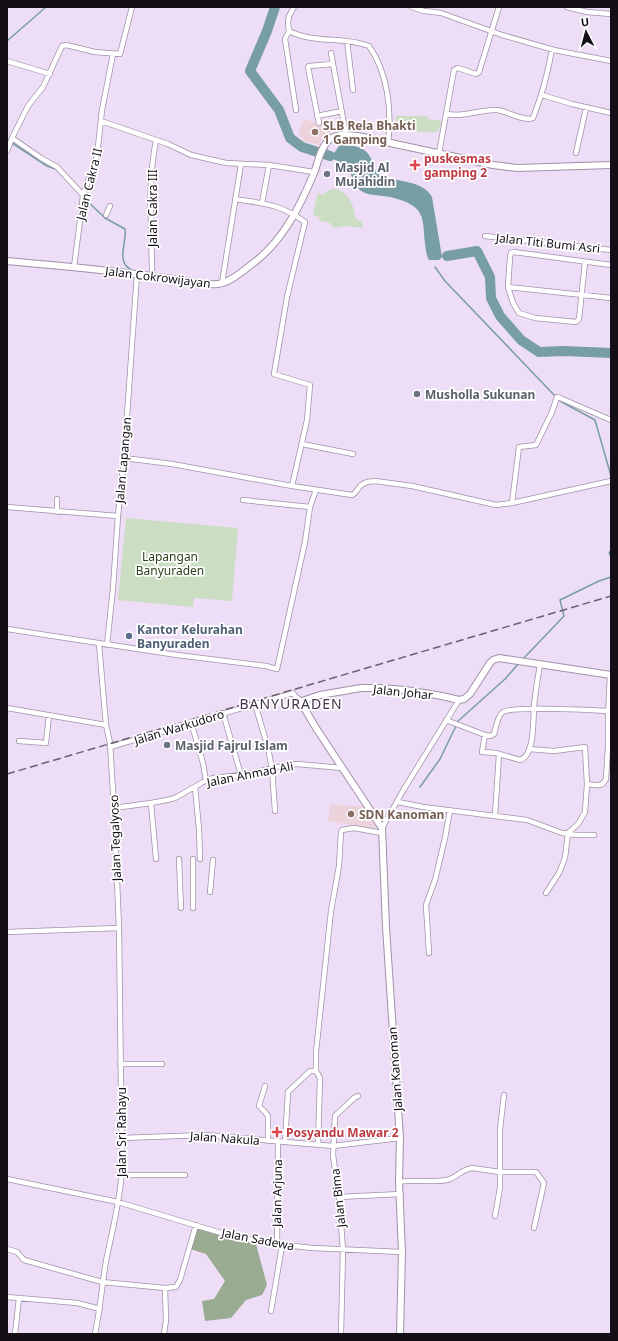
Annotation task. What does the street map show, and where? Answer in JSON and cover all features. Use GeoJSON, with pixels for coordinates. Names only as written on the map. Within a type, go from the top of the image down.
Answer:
{"type":"FeatureCollection","features":[{"type":"Feature","properties":{"kind":"street"},"geometry":{"type":"LineString","coordinates":[[7,151],[28,106],[43,87],[64,45],[95,52],[120,54],[132,7]]}},
{"type":"Feature","properties":{"kind":"street"},"geometry":{"type":"LineString","coordinates":[[294,7],[289,16],[289,31],[285,39],[296,110]]}},
{"type":"Feature","properties":{"kind":"street"},"geometry":{"type":"LineString","coordinates":[[412,7],[442,13],[491,31],[552,49],[611,61]]}},
{"type":"Feature","properties":{"kind":"street"},"geometry":{"type":"LineString","coordinates":[[439,153],[454,70],[458,68],[476,74],[479,72],[499,7]]}},
{"type":"Feature","properties":{"kind":"street"},"geometry":{"type":"LineString","coordinates":[[567,7],[587,12],[611,14]]}},
{"type":"Feature","properties":{"kind":"street"},"geometry":{"type":"LineString","coordinates":[[289,31],[297,35],[327,40],[346,41],[369,46],[379,67],[386,88],[389,115],[388,143]]}},
{"type":"Feature","properties":{"kind":"street"},"geometry":{"type":"LineString","coordinates":[[346,41],[353,90]]}},
{"type":"Feature","properties":{"kind":"street"},"geometry":{"type":"LineString","coordinates":[[447,114],[454,115],[498,110],[530,119],[533,118],[542,96],[549,69],[552,49]]}},
{"type":"Feature","properties":{"kind":"street","name":"Jalan Cakra II"},"geometry":{"type":"LineString","coordinates":[[74,267],[83,197],[96,164],[101,121],[113,54]]}},
{"type":"Feature","properties":{"kind":"street"},"geometry":{"type":"LineString","coordinates":[[331,54],[346,135]]}},
{"type":"Feature","properties":{"kind":"street"},"geometry":{"type":"LineString","coordinates":[[7,61],[50,74]]}},
{"type":"Feature","properties":{"kind":"street"},"geometry":{"type":"LineString","coordinates":[[319,123],[308,67],[333,64]]}},
{"type":"Feature","properties":{"kind":"street"},"geometry":{"type":"LineString","coordinates":[[542,96],[611,113]]}},
{"type":"Feature","properties":{"kind":"street"},"geometry":{"type":"LineString","coordinates":[[576,153],[586,108]]}},
{"type":"Feature","properties":{"kind":"street"},"geometry":{"type":"LineString","coordinates":[[317,116],[342,111]]}},
{"type":"Feature","properties":{"kind":"street"},"geometry":{"type":"LineString","coordinates":[[101,121],[156,140],[192,155],[226,163],[269,165],[314,172]]}},
{"type":"Feature","properties":{"kind":"street","name":"Jalan Cokrowijayan"},"geometry":{"type":"LineString","coordinates":[[7,261],[137,274],[206,284],[222,283],[258,260],[276,242],[304,195],[323,147],[327,141],[332,138],[346,135],[493,165],[517,168],[611,165]]}},
{"type":"Feature","properties":{"kind":"street","name":"Jalan Cakra III"},"geometry":{"type":"LineString","coordinates":[[152,276],[150,199],[151,172],[156,140]]}},
{"type":"Feature","properties":{"kind":"street"},"geometry":{"type":"LineString","coordinates":[[11,141],[57,167],[83,197]]}},
{"type":"Feature","properties":{"kind":"street"},"geometry":{"type":"LineString","coordinates":[[222,283],[241,164]]}},
{"type":"Feature","properties":{"kind":"street"},"geometry":{"type":"LineString","coordinates":[[262,203],[269,165]]}},
{"type":"Feature","properties":{"kind":"street"},"geometry":{"type":"LineString","coordinates":[[235,199],[273,205],[294,214],[305,222],[287,297],[274,374],[310,385],[307,420],[292,486]]}},
{"type":"Feature","properties":{"kind":"street"},"geometry":{"type":"LineString","coordinates":[[106,215],[110,206]]}},
{"type":"Feature","properties":{"kind":"street","name":"Jalan Titi Bumi Asri"},"geometry":{"type":"LineString","coordinates":[[485,236],[611,250]]}},
{"type":"Feature","properties":{"kind":"street"},"geometry":{"type":"LineString","coordinates":[[585,262],[579,319],[576,322],[535,318],[519,313],[515,309],[508,287],[511,253],[514,252],[585,262],[611,266]]}},
{"type":"Feature","properties":{"kind":"street","name":"Jalan Lapangan"},"geometry":{"type":"LineString","coordinates":[[107,645],[124,458],[137,274]]}},
{"type":"Feature","properties":{"kind":"street"},"geometry":{"type":"LineString","coordinates":[[508,287],[611,298]]}},
{"type":"Feature","properties":{"kind":"street"},"geometry":{"type":"LineString","coordinates":[[512,503],[519,447],[536,445],[552,412],[557,397],[611,420]]}},
{"type":"Feature","properties":{"kind":"street"},"geometry":{"type":"LineString","coordinates":[[302,444],[352,454]]}},
{"type":"Feature","properties":{"kind":"street"},"geometry":{"type":"LineString","coordinates":[[124,458],[172,464],[292,486],[352,495],[361,484],[375,481],[412,486],[492,505],[512,503],[611,481]]}},
{"type":"Feature","properties":{"kind":"street"},"geometry":{"type":"LineString","coordinates":[[7,630],[185,657],[266,666],[277,669],[305,542],[310,507],[316,490]]}},
{"type":"Feature","properties":{"kind":"street"},"geometry":{"type":"LineString","coordinates":[[57,512],[58,499]]}},
{"type":"Feature","properties":{"kind":"street"},"geometry":{"type":"LineString","coordinates":[[243,500],[310,507]]}},
{"type":"Feature","properties":{"kind":"street"},"geometry":{"type":"LineString","coordinates":[[7,507],[118,516]]}},
{"type":"Feature","properties":{"kind":"street","name":"Jalan Tegalyoso"},"geometry":{"type":"LineString","coordinates":[[99,644],[106,724],[110,747],[119,928]]}},
{"type":"Feature","properties":{"kind":"street"},"geometry":{"type":"LineString","coordinates":[[382,830],[404,789],[459,700],[464,699],[470,694],[493,660],[504,658],[610,675],[606,779],[601,785],[587,784]]}},
{"type":"Feature","properties":{"kind":"street"},"geometry":{"type":"LineString","coordinates":[[485,735],[482,752],[522,759],[525,757],[529,749],[533,726],[540,664]]}},
{"type":"Feature","properties":{"kind":"street","name":"Jalan Johar"},"geometry":{"type":"LineString","coordinates":[[302,701],[320,695],[361,688],[406,690],[459,700]]}},
{"type":"Feature","properties":{"kind":"street","name":"Jalan Warkudoro"},"geometry":{"type":"LineString","coordinates":[[110,747],[293,693],[302,701]]}},
{"type":"Feature","properties":{"kind":"street"},"geometry":{"type":"LineString","coordinates":[[302,701],[312,723],[382,830]]}},
{"type":"Feature","properties":{"kind":"street"},"geometry":{"type":"LineString","coordinates":[[255,704],[265,734],[272,768],[276,811]]}},
{"type":"Feature","properties":{"kind":"street"},"geometry":{"type":"LineString","coordinates":[[7,708],[106,724]]}},
{"type":"Feature","properties":{"kind":"street"},"geometry":{"type":"LineString","coordinates":[[446,720],[490,736],[494,734],[499,717],[503,711],[510,709],[608,711]]}},
{"type":"Feature","properties":{"kind":"street"},"geometry":{"type":"LineString","coordinates":[[223,713],[241,775]]}},
{"type":"Feature","properties":{"kind":"street"},"geometry":{"type":"LineString","coordinates":[[19,741],[46,743],[49,715]]}},
{"type":"Feature","properties":{"kind":"street"},"geometry":{"type":"LineString","coordinates":[[191,722],[203,763],[206,781]]}},
{"type":"Feature","properties":{"kind":"street"},"geometry":{"type":"LineString","coordinates":[[529,749],[554,751],[585,747],[587,784],[585,812],[578,824],[568,833],[565,858],[560,873],[546,893]]}},
{"type":"Feature","properties":{"kind":"street"},"geometry":{"type":"LineString","coordinates":[[495,816],[499,754]]}},
{"type":"Feature","properties":{"kind":"street","name":"Jalan Ahmad Ali"},"geometry":{"type":"LineString","coordinates":[[114,808],[152,803],[175,798],[195,786],[214,778],[241,775],[297,764],[342,768]]}},
{"type":"Feature","properties":{"kind":"street"},"geometry":{"type":"LineString","coordinates":[[195,786],[200,859]]}},
{"type":"Feature","properties":{"kind":"street"},"geometry":{"type":"LineString","coordinates":[[398,802],[527,820],[568,833],[594,835]]}},
{"type":"Feature","properties":{"kind":"street"},"geometry":{"type":"LineString","coordinates":[[152,803],[156,859]]}},
{"type":"Feature","properties":{"kind":"street"},"geometry":{"type":"LineString","coordinates":[[429,953],[426,905],[435,880],[450,810]]}},
{"type":"Feature","properties":{"kind":"street"},"geometry":{"type":"LineString","coordinates":[[318,1145],[320,1078],[316,1071],[329,928],[339,866],[341,832],[342,830],[349,828],[382,830]]}},
{"type":"Feature","properties":{"kind":"street","name":"Jalan Kanoman"},"geometry":{"type":"LineString","coordinates":[[382,830],[386,927],[400,1138],[402,1252],[400,1334]]}},
{"type":"Feature","properties":{"kind":"street"},"geometry":{"type":"LineString","coordinates":[[179,859],[181,908]]}},
{"type":"Feature","properties":{"kind":"street"},"geometry":{"type":"LineString","coordinates":[[193,859],[194,908]]}},
{"type":"Feature","properties":{"kind":"street"},"geometry":{"type":"LineString","coordinates":[[210,892],[213,860]]}},
{"type":"Feature","properties":{"kind":"street"},"geometry":{"type":"LineString","coordinates":[[7,932],[119,928]]}},
{"type":"Feature","properties":{"kind":"street","name":"Jalan Sri Rahayu"},"geometry":{"type":"LineString","coordinates":[[95,1334],[100,1309],[102,1282],[122,1175],[119,928]]}},
{"type":"Feature","properties":{"kind":"street"},"geometry":{"type":"LineString","coordinates":[[120,1064],[162,1064]]}},
{"type":"Feature","properties":{"kind":"street"},"geometry":{"type":"LineString","coordinates":[[285,1142],[288,1092],[310,1071],[316,1071]]}},
{"type":"Feature","properties":{"kind":"street"},"geometry":{"type":"LineString","coordinates":[[265,1086],[259,1106],[268,1116],[268,1141]]}},
{"type":"Feature","properties":{"kind":"street"},"geometry":{"type":"LineString","coordinates":[[495,1216],[500,1188],[500,1128],[504,1095]]}},
{"type":"Feature","properties":{"kind":"street","name":"Jalan Bima"},"geometry":{"type":"LineString","coordinates":[[341,1334],[343,1250],[333,1146],[336,1116],[354,1098],[358,1096]]}},
{"type":"Feature","properties":{"kind":"street","name":"Jalan Nakula"},"geometry":{"type":"LineString","coordinates":[[122,1138],[205,1135],[333,1146],[400,1138]]}},
{"type":"Feature","properties":{"kind":"street","name":"Jalan Arjuna"},"geometry":{"type":"LineString","coordinates":[[271,1311],[279,1245],[278,1142]]}},
{"type":"Feature","properties":{"kind":"street"},"geometry":{"type":"LineString","coordinates":[[400,1182],[439,1181],[449,1179],[472,1168],[500,1172],[536,1172],[544,1183],[538,1202],[534,1228]]}},
{"type":"Feature","properties":{"kind":"street"},"geometry":{"type":"LineString","coordinates":[[122,1175],[185,1175]]}},
{"type":"Feature","properties":{"kind":"street","name":"Jalan Sadewa"},"geometry":{"type":"LineString","coordinates":[[7,1179],[118,1202],[231,1236],[279,1245],[343,1250],[402,1252]]}},
{"type":"Feature","properties":{"kind":"street"},"geometry":{"type":"LineString","coordinates":[[339,1197],[401,1194]]}},
{"type":"Feature","properties":{"kind":"street"},"geometry":{"type":"LineString","coordinates":[[7,1249],[17,1252],[24,1260],[102,1282],[165,1288],[176,1287],[180,1280],[196,1225]]}},
{"type":"Feature","properties":{"kind":"street"},"geometry":{"type":"LineString","coordinates":[[164,1334],[166,1320],[165,1288]]}},
{"type":"Feature","properties":{"kind":"street"},"geometry":{"type":"LineString","coordinates":[[7,1297],[76,1303],[100,1309]]}},
{"type":"Feature","properties":{"kind":"street"},"geometry":{"type":"LineString","coordinates":[[15,1334],[19,1298]]}},
{"type":"Feature","properties":{"kind":"shaded area","name":"SLB Rela Bhakti 1 Gamping"},"geometry":{"type":"Polygon","coordinates":[[[304,119],[332,129],[318,145],[302,140],[303,138],[298,134],[304,119]]]}},
{"type":"Feature","properties":{"kind":"shaded area"},"geometry":{"type":"Polygon","coordinates":[[[339,146],[358,147],[366,151],[380,176],[416,184],[428,191],[432,197],[442,257],[439,260],[428,259],[422,219],[419,212],[413,206],[404,201],[390,197],[372,195],[363,192],[360,190],[343,164],[319,153],[326,149],[334,153],[339,146]]]}},
{"type":"Feature","properties":{"kind":"shaded area","name":"SDN Kanoman"},"geometry":{"type":"Polygon","coordinates":[[[330,804],[368,807],[380,828],[361,827],[328,821],[330,804]]]}},
{"type":"Feature","properties":{"kind":"shaded area"},"geometry":{"type":"Polygon","coordinates":[[[195,1224],[256,1244],[267,1285],[262,1295],[246,1300],[231,1318],[205,1321],[202,1301],[214,1299],[225,1281],[206,1254],[187,1248],[195,1224]]]}},
{"type":"Feature","properties":{"kind":"green space"},"geometry":{"type":"Polygon","coordinates":[[[396,116],[428,116],[428,119],[442,121],[438,132],[419,132],[398,125],[396,123],[396,116]]]}},
{"type":"Feature","properties":{"kind":"green space"},"geometry":{"type":"Polygon","coordinates":[[[332,189],[346,194],[353,207],[355,217],[362,221],[363,228],[345,226],[335,228],[330,223],[320,221],[319,217],[313,215],[317,195],[319,193],[323,195],[332,189]]]}},
{"type":"Feature","properties":{"kind":"green space","name":"Lapangan Banyuraden"},"geometry":{"type":"Polygon","coordinates":[[[126,518],[238,528],[232,601],[194,598],[193,607],[118,600],[126,518]]]}},
{"type":"Feature","properties":{"kind":"waterway"},"geometry":{"type":"LineString","coordinates":[[7,41],[46,7]]}},
{"type":"Feature","properties":{"kind":"waterway"},"geometry":{"type":"LineString","coordinates":[[275,7],[267,31],[250,71],[279,110],[290,138],[302,147],[330,156]]}},
{"type":"Feature","properties":{"kind":"waterway"},"geometry":{"type":"LineString","coordinates":[[12,143],[47,166],[58,170]]}},
{"type":"Feature","properties":{"kind":"waterway"},"geometry":{"type":"LineString","coordinates":[[84,198],[105,218],[125,229],[123,256],[126,266],[130,269]]}},
{"type":"Feature","properties":{"kind":"waterway"},"geometry":{"type":"LineString","coordinates":[[447,256],[477,251],[490,277],[491,298],[500,316],[521,340],[539,352],[564,351],[611,353]]}},
{"type":"Feature","properties":{"kind":"waterway"},"geometry":{"type":"LineString","coordinates":[[435,267],[445,281],[556,397]]}},
{"type":"Feature","properties":{"kind":"waterway"},"geometry":{"type":"LineString","coordinates":[[559,399],[560,401],[595,420],[611,476]]}},
{"type":"Feature","properties":{"kind":"waterway"},"geometry":{"type":"LineString","coordinates":[[611,550],[609,553],[611,557]]}},
{"type":"Feature","properties":{"kind":"waterway"},"geometry":{"type":"LineString","coordinates":[[522,660],[564,616],[560,600],[599,581],[611,577]]}},
{"type":"Feature","properties":{"kind":"waterway"},"geometry":{"type":"LineString","coordinates":[[457,722],[505,679],[519,663]]}},
{"type":"Feature","properties":{"kind":"waterway"},"geometry":{"type":"LineString","coordinates":[[420,787],[440,759],[456,726]]}},
{"type":"Feature","properties":{"kind":"railway"},"geometry":{"type":"LineString","coordinates":[[7,774],[611,596]]}},
{"type":"Feature","properties":{"kind":"place","name":"SLB Rela Bhakti 1 Gamping"},"geometry":{"type":"Point","coordinates":[315,132]}},
{"type":"Feature","properties":{"kind":"place","name":"puskesmas gamping 2"},"geometry":{"type":"Point","coordinates":[415,165]}},
{"type":"Feature","properties":{"kind":"place","name":"Masjid Al Mujahidin"},"geometry":{"type":"Point","coordinates":[327,174]}},
{"type":"Feature","properties":{"kind":"place","name":"Musholla Sukunan"},"geometry":{"type":"Point","coordinates":[417,394]}},
{"type":"Feature","properties":{"kind":"place","name":"Kantor Kelurahan Banyuraden"},"geometry":{"type":"Point","coordinates":[129,636]}},
{"type":"Feature","properties":{"kind":"place","name":"Masjid Fajrul Islam"},"geometry":{"type":"Point","coordinates":[167,745]}},
{"type":"Feature","properties":{"kind":"place","name":"SDN Kanoman"},"geometry":{"type":"Point","coordinates":[351,814]}},
{"type":"Feature","properties":{"kind":"place","name":"Posyandu Mawar 2"},"geometry":{"type":"Point","coordinates":[277,1132]}},
{"type":"Feature","properties":{"kind":"district","name":"BANYURADEN"},"geometry":{"type":"Point","coordinates":[291,703]}}]}
